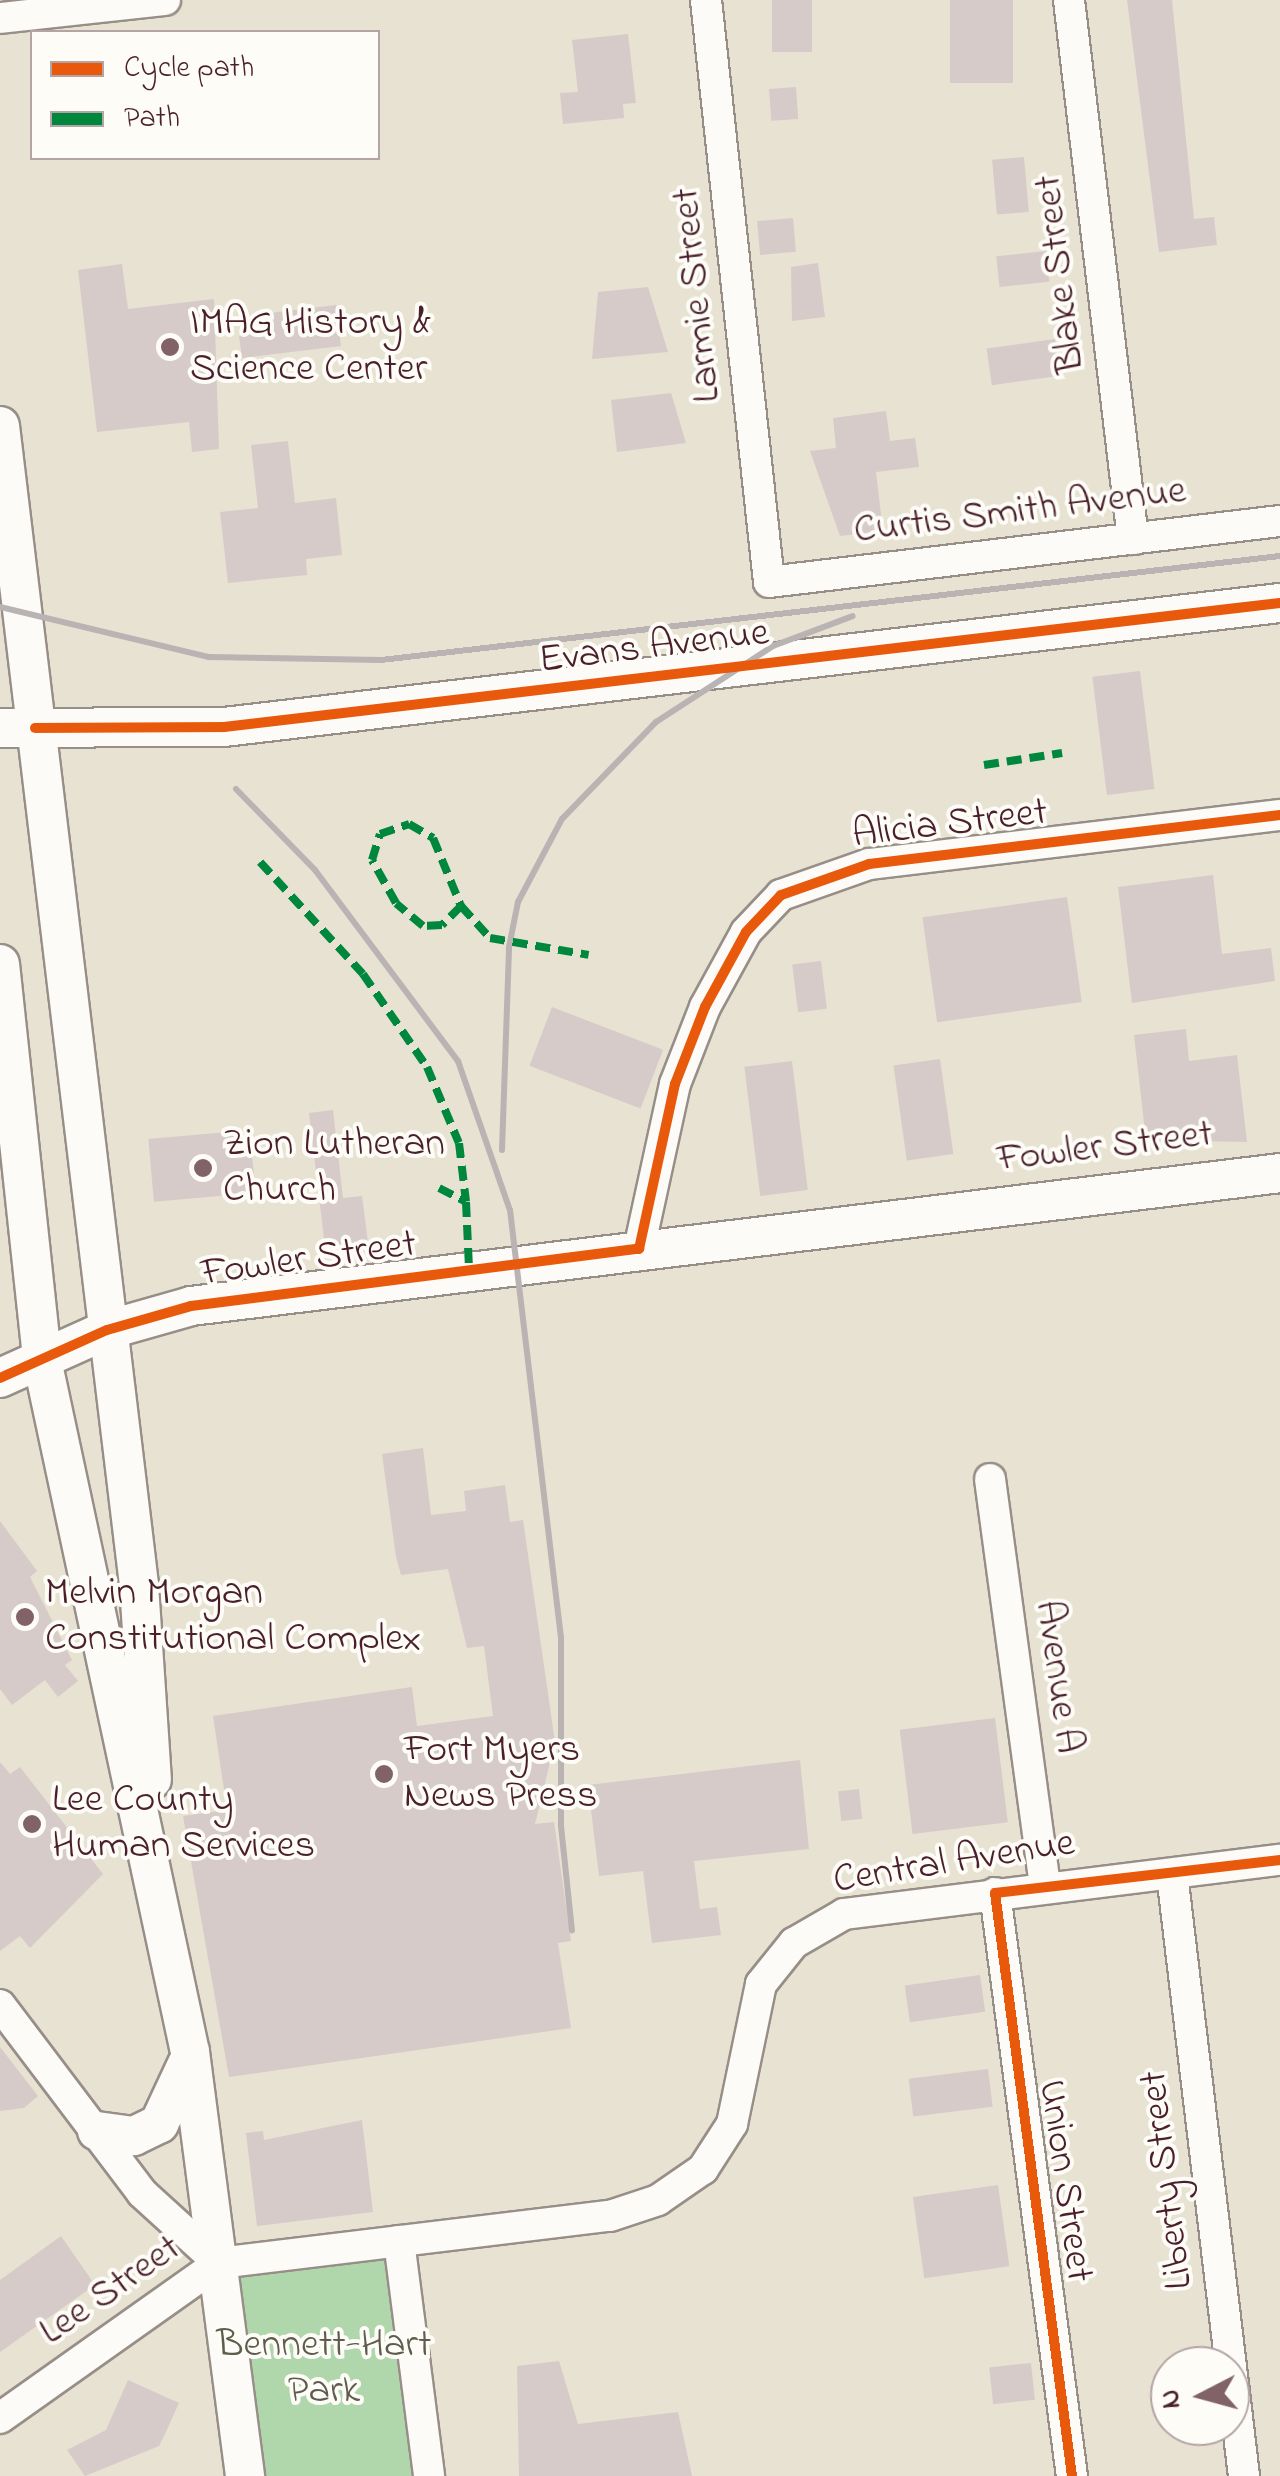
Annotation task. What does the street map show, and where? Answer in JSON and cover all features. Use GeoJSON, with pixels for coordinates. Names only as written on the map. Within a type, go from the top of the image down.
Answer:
{"type":"FeatureCollection","features":[{"type":"Feature","properties":{"kind":"main road"},"geometry":{"type":"LineString","coordinates":[[0,426],[17,728],[107,1330],[146,1677],[160,1888]]}},
{"type":"Feature","properties":{"kind":"main road","name":"Evans Avenue"},"geometry":{"type":"LineString","coordinates":[[17,728],[224,727],[1280,603]]}},
{"type":"Feature","properties":{"kind":"main road"},"geometry":{"type":"LineString","coordinates":[[0,964],[6,1055],[42,1360],[160,1888],[190,2052],[245,2476]]}},
{"type":"Feature","properties":{"kind":"main road","name":"Fowler Street"},"geometry":{"type":"LineString","coordinates":[[0,1378],[107,1330],[191,1306],[1280,1173]]}},
{"type":"Feature","properties":{"kind":"main road"},"geometry":{"type":"LineString","coordinates":[[62,1455],[82,1487],[118,1660],[130,1676],[146,1677]]}},
{"type":"Feature","properties":{"kind":"main road"},"geometry":{"type":"LineString","coordinates":[[98,2130],[134,2136],[160,2124],[190,2052]]}},
{"type":"Feature","properties":{"kind":"street"},"geometry":{"type":"LineString","coordinates":[[0,18],[165,0]]}},
{"type":"Feature","properties":{"kind":"street","name":"Larmie Street"},"geometry":{"type":"LineString","coordinates":[[706,0],[769,582]]}},
{"type":"Feature","properties":{"kind":"street","name":"Blake Street"},"geometry":{"type":"LineString","coordinates":[[1070,0],[1133,539]]}},
{"type":"Feature","properties":{"kind":"street","name":"Curtis Smith Avenue"},"geometry":{"type":"LineString","coordinates":[[769,582],[1280,522]]}},
{"type":"Feature","properties":{"kind":"street","name":"Alicia Street"},"geometry":{"type":"LineString","coordinates":[[639,1249],[671,1100],[700,1019],[738,944],[781,895],[869,864],[1280,815]]}},
{"type":"Feature","properties":{"kind":"street","name":"Avenue A"},"geometry":{"type":"LineString","coordinates":[[990,1479],[1045,1887]]}},
{"type":"Feature","properties":{"kind":"street","name":"Central Avenue"},"geometry":{"type":"LineString","coordinates":[[219,2263],[610,2216],[685,2185],[732,2124],[752,2008],[794,1943],[844,1914],[1280,1860]]}},
{"type":"Feature","properties":{"kind":"street","name":"Liberty Street"},"geometry":{"type":"LineString","coordinates":[[1172,1874],[1244,2476]]}},
{"type":"Feature","properties":{"kind":"street","name":"Union Street"},"geometry":{"type":"LineString","coordinates":[[995,1893],[1072,2476]]}},
{"type":"Feature","properties":{"kind":"street"},"geometry":{"type":"LineString","coordinates":[[0,2005],[142,2193],[219,2263]]}},
{"type":"Feature","properties":{"kind":"street"},"geometry":{"type":"LineString","coordinates":[[399,2241],[429,2476]]}},
{"type":"Feature","properties":{"kind":"street","name":"Lee Street"},"geometry":{"type":"LineString","coordinates":[[0,2418],[219,2263]]}},
{"type":"Feature","properties":{"kind":"green space","name":"Bennett-Hart Park"},"geometry":{"type":"Polygon","coordinates":[[[399,2242],[428,2476],[244,2476],[218,2264],[399,2242]]]}},
{"type":"Feature","properties":{"kind":"building"},"geometry":{"type":"Polygon","coordinates":[[[772,0],[812,0],[812,52],[772,52],[772,0]]]}},
{"type":"Feature","properties":{"kind":"building"},"geometry":{"type":"Polygon","coordinates":[[[950,0],[1013,0],[1013,83],[950,83],[950,0]]]}},
{"type":"Feature","properties":{"kind":"building"},"geometry":{"type":"Polygon","coordinates":[[[1127,0],[1172,0],[1194,219],[1214,217],[1217,245],[1159,252],[1127,0]]]}},
{"type":"Feature","properties":{"kind":"building"},"geometry":{"type":"Polygon","coordinates":[[[628,34],[636,103],[623,104],[624,118],[563,124],[560,93],[578,92],[572,40],[628,34]]]}},
{"type":"Feature","properties":{"kind":"building"},"geometry":{"type":"Polygon","coordinates":[[[796,87],[798,119],[771,121],[769,89],[796,87]]]}},
{"type":"Feature","properties":{"kind":"building"},"geometry":{"type":"Polygon","coordinates":[[[1024,157],[1029,212],[997,215],[992,160],[1024,157]]]}},
{"type":"Feature","properties":{"kind":"building"},"geometry":{"type":"Polygon","coordinates":[[[793,218],[796,252],[760,255],[757,221],[793,218]]]}},
{"type":"Feature","properties":{"kind":"building"},"geometry":{"type":"Polygon","coordinates":[[[1046,251],[1049,282],[1000,287],[996,256],[1046,251]]]}},
{"type":"Feature","properties":{"kind":"building"},"geometry":{"type":"Polygon","coordinates":[[[818,263],[825,317],[792,321],[791,267],[818,263]]]}},
{"type":"Feature","properties":{"kind":"building","name":"IMAG History & Science Center"},"geometry":{"type":"Polygon","coordinates":[[[122,264],[128,309],[214,299],[219,449],[192,452],[189,422],[97,432],[78,270],[122,264]]]}},
{"type":"Feature","properties":{"kind":"building"},"geometry":{"type":"Polygon","coordinates":[[[648,287],[668,352],[592,359],[598,292],[648,287]]]}},
{"type":"Feature","properties":{"kind":"building"},"geometry":{"type":"Polygon","coordinates":[[[336,305],[341,346],[242,358],[239,336],[263,333],[261,314],[336,305]]]}},
{"type":"Feature","properties":{"kind":"building"},"geometry":{"type":"Polygon","coordinates":[[[1055,339],[1060,376],[992,385],[987,349],[1055,339]]]}},
{"type":"Feature","properties":{"kind":"building"},"geometry":{"type":"Polygon","coordinates":[[[671,393],[686,443],[617,452],[611,400],[671,393]]]}},
{"type":"Feature","properties":{"kind":"building"},"geometry":{"type":"Polygon","coordinates":[[[886,411],[890,441],[915,438],[919,467],[876,472],[883,531],[840,536],[810,451],[836,448],[833,418],[886,411]]]}},
{"type":"Feature","properties":{"kind":"building"},"geometry":{"type":"Polygon","coordinates":[[[288,441],[295,503],[336,498],[342,555],[306,559],[307,575],[228,583],[220,512],[258,508],[251,445],[288,441]]]}},
{"type":"Feature","properties":{"kind":"building"},"geometry":{"type":"Polygon","coordinates":[[[1140,671],[1155,789],[1107,795],[1092,677],[1140,671]]]}},
{"type":"Feature","properties":{"kind":"building"},"geometry":{"type":"Polygon","coordinates":[[[1213,875],[1222,954],[1271,948],[1275,981],[1132,1003],[1118,887],[1213,875]]]}},
{"type":"Feature","properties":{"kind":"building"},"geometry":{"type":"Polygon","coordinates":[[[1067,897],[1082,1002],[937,1022],[922,917],[1067,897]]]}},
{"type":"Feature","properties":{"kind":"building"},"geometry":{"type":"Polygon","coordinates":[[[821,961],[827,1009],[798,1012],[792,965],[821,961]]]}},
{"type":"Feature","properties":{"kind":"building"},"geometry":{"type":"Polygon","coordinates":[[[552,1007],[663,1050],[641,1108],[529,1066],[552,1007]]]}},
{"type":"Feature","properties":{"kind":"building"},"geometry":{"type":"Polygon","coordinates":[[[1186,1029],[1189,1061],[1237,1055],[1247,1142],[1146,1140],[1134,1035],[1186,1029]]]}},
{"type":"Feature","properties":{"kind":"building"},"geometry":{"type":"Polygon","coordinates":[[[940,1059],[953,1154],[907,1161],[893,1066],[940,1059]]]}},
{"type":"Feature","properties":{"kind":"building"},"geometry":{"type":"Polygon","coordinates":[[[792,1061],[808,1190],[760,1196],[744,1067],[792,1061]]]}},
{"type":"Feature","properties":{"kind":"building"},"geometry":{"type":"Polygon","coordinates":[[[333,1110],[343,1198],[362,1196],[368,1242],[325,1247],[309,1113],[333,1110]]]}},
{"type":"Feature","properties":{"kind":"building","name":"Zion Lutheran Church"},"geometry":{"type":"Polygon","coordinates":[[[250,1130],[255,1193],[154,1202],[148,1139],[250,1130]]]}},
{"type":"Feature","properties":{"kind":"building","name":"Fort Myers News Press"},"geometry":{"type":"Polygon","coordinates":[[[423,1448],[431,1515],[466,1511],[464,1491],[505,1485],[510,1522],[523,1520],[555,1742],[535,1824],[554,1822],[571,1941],[558,1943],[571,2028],[229,2077],[183,1816],[227,1810],[213,1716],[412,1687],[417,1726],[493,1716],[484,1646],[467,1648],[448,1569],[401,1575],[396,1557],[382,1454],[423,1448]]]}},
{"type":"Feature","properties":{"kind":"building","name":"Melvin Morgan Constitutional Complex"},"geometry":{"type":"Polygon","coordinates":[[[0,1521],[37,1571],[30,1577],[72,1660],[65,1665],[78,1681],[58,1697],[45,1680],[12,1705],[0,1689],[0,1521]]]}},
{"type":"Feature","properties":{"kind":"building"},"geometry":{"type":"Polygon","coordinates":[[[995,1718],[1008,1822],[913,1834],[900,1730],[995,1718]]]}},
{"type":"Feature","properties":{"kind":"building"},"geometry":{"type":"Polygon","coordinates":[[[800,1760],[809,1849],[694,1861],[700,1909],[717,1907],[721,1935],[652,1943],[643,1871],[599,1876],[588,1785],[800,1760]]]}},
{"type":"Feature","properties":{"kind":"building","name":"Lee County Human Services"},"geometry":{"type":"Polygon","coordinates":[[[0,1762],[10,1774],[20,1767],[103,1874],[30,1948],[20,1936],[0,1951],[0,1762]]]}},
{"type":"Feature","properties":{"kind":"building"},"geometry":{"type":"Polygon","coordinates":[[[859,1789],[862,1819],[841,1821],[838,1791],[859,1789]]]}},
{"type":"Feature","properties":{"kind":"building"},"geometry":{"type":"Polygon","coordinates":[[[980,1975],[985,2012],[910,2022],[905,1986],[980,1975]]]}},
{"type":"Feature","properties":{"kind":"building"},"geometry":{"type":"Polygon","coordinates":[[[0,2047],[38,2096],[24,2108],[0,2111],[0,2047]]]}},
{"type":"Feature","properties":{"kind":"building"},"geometry":{"type":"Polygon","coordinates":[[[988,2069],[993,2107],[913,2116],[909,2079],[988,2069]]]}},
{"type":"Feature","properties":{"kind":"building"},"geometry":{"type":"Polygon","coordinates":[[[362,2120],[373,2212],[257,2226],[246,2133],[263,2131],[264,2140],[362,2120]]]}},
{"type":"Feature","properties":{"kind":"building"},"geometry":{"type":"Polygon","coordinates":[[[998,2185],[1009,2266],[924,2278],[913,2197],[998,2185]]]}},
{"type":"Feature","properties":{"kind":"building"},"geometry":{"type":"Polygon","coordinates":[[[61,2236],[95,2285],[0,2352],[0,2280],[61,2236]]]}},
{"type":"Feature","properties":{"kind":"building"},"geometry":{"type":"Polygon","coordinates":[[[559,2361],[578,2424],[678,2412],[692,2476],[519,2476],[517,2366],[559,2361]]]}},
{"type":"Feature","properties":{"kind":"building"},"geometry":{"type":"Polygon","coordinates":[[[1031,2363],[1035,2400],[993,2404],[989,2367],[1031,2363]]]}},
{"type":"Feature","properties":{"kind":"building"},"geometry":{"type":"Polygon","coordinates":[[[128,2380],[179,2403],[159,2446],[85,2476],[67,2450],[106,2430],[128,2380]]]}},
{"type":"Feature","properties":{"kind":"railway"},"geometry":{"type":"LineString","coordinates":[[0,607],[209,657],[381,660],[1280,556]]}},
{"type":"Feature","properties":{"kind":"railway"},"geometry":{"type":"LineString","coordinates":[[502,1150],[509,947],[518,902],[562,819],[656,722],[773,646],[853,616]]}},
{"type":"Feature","properties":{"kind":"railway"},"geometry":{"type":"LineString","coordinates":[[236,789],[315,870],[458,1061],[510,1210],[561,1638],[561,1826],[572,1930]]}},
{"type":"Feature","properties":{"kind":"marked path"},"geometry":{"type":"LineString","coordinates":[[984,765],[1062,753]]}},
{"type":"Feature","properties":{"kind":"marked path"},"geometry":{"type":"LineString","coordinates":[[461,906],[442,925],[423,926],[396,903],[372,860],[380,834],[409,824],[433,838],[461,906],[490,938],[589,955]]}},
{"type":"Feature","properties":{"kind":"marked path"},"geometry":{"type":"LineString","coordinates":[[260,862],[363,974],[427,1067],[459,1143],[466,1202]]}},
{"type":"Feature","properties":{"kind":"marked path"},"geometry":{"type":"LineString","coordinates":[[439,1188],[466,1202],[469,1269]]}},
{"type":"Feature","properties":{"kind":"cycle path"},"geometry":{"type":"LineString","coordinates":[[35,728],[224,727],[1280,603]]}},
{"type":"Feature","properties":{"kind":"cycle path"},"geometry":{"type":"LineString","coordinates":[[0,1378],[107,1330],[191,1306],[639,1249],[675,1084],[705,1007],[746,932],[781,895],[869,864],[1280,815]]}},
{"type":"Feature","properties":{"kind":"cycle path"},"geometry":{"type":"LineString","coordinates":[[1072,2476],[995,1893],[1280,1860]]}},
{"type":"Feature","properties":{"kind":"place","name":"IMAG History & Science Center"},"geometry":{"type":"Point","coordinates":[170,347]}},
{"type":"Feature","properties":{"kind":"place","name":"Zion Lutheran Church"},"geometry":{"type":"Point","coordinates":[203,1168]}},
{"type":"Feature","properties":{"kind":"place","name":"Melvin Morgan Constitutional Complex"},"geometry":{"type":"Point","coordinates":[25,1617]}},
{"type":"Feature","properties":{"kind":"place","name":"Fort Myers News Press"},"geometry":{"type":"Point","coordinates":[384,1774]}},
{"type":"Feature","properties":{"kind":"place","name":"Lee County Human Services"},"geometry":{"type":"Point","coordinates":[32,1824]}}]}
